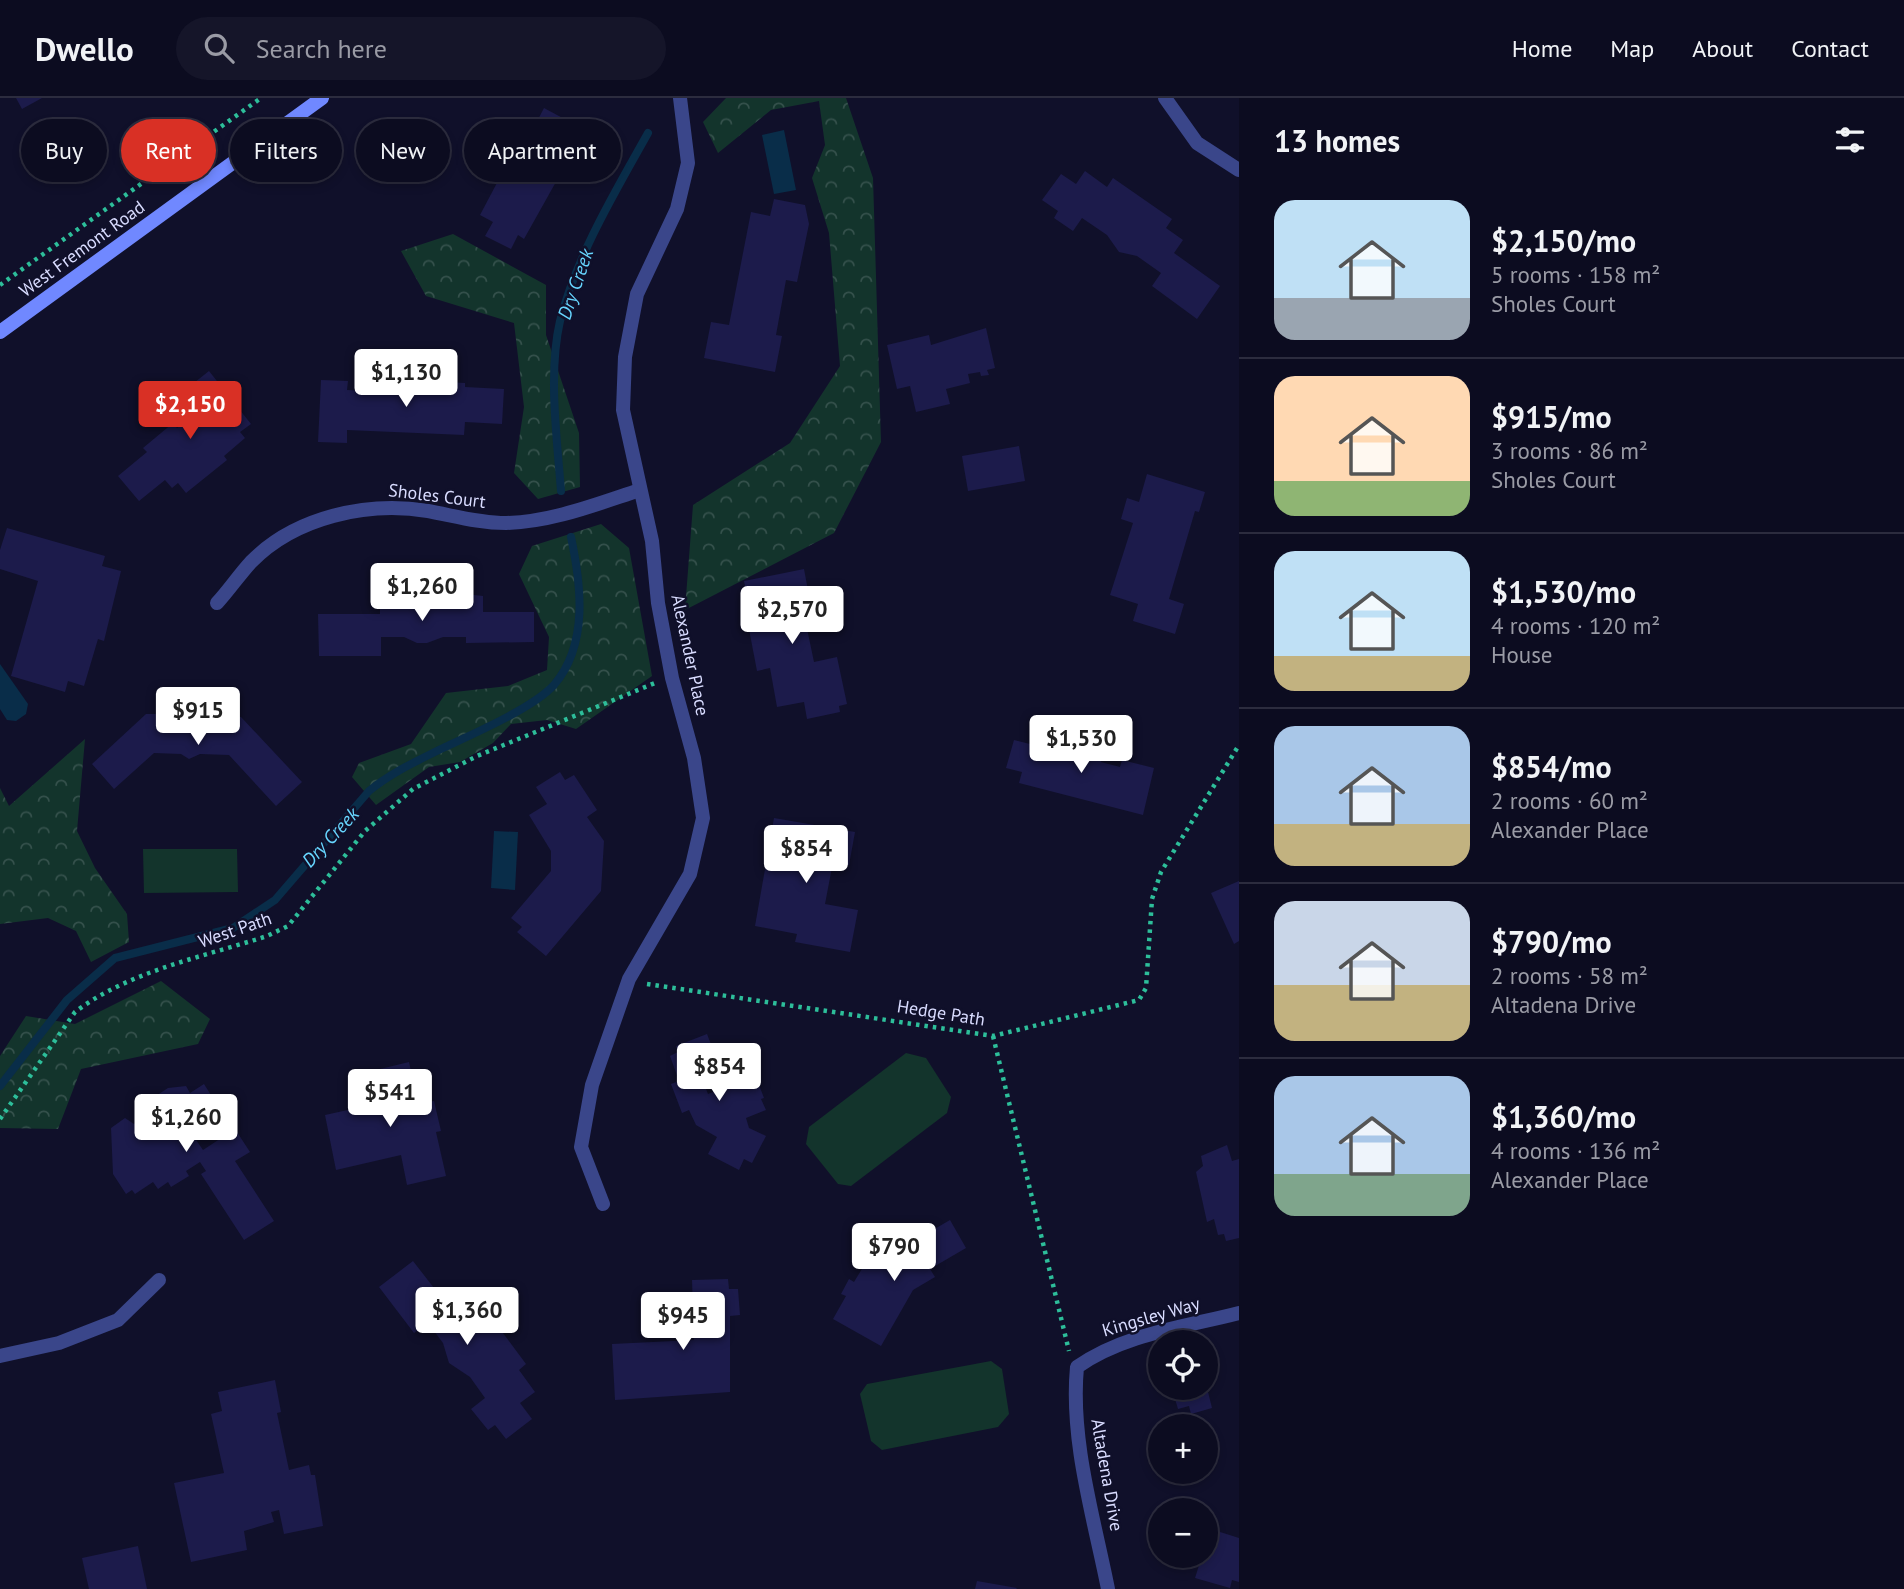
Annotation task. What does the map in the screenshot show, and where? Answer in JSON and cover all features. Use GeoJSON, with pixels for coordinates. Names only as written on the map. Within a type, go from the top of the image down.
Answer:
{"type":"FeatureCollection","features":[{"type":"Feature","properties":{"kind":"street","name":"West Fremont Road"},"geometry":{"type":"LineString","coordinates":[[0,332],[323,98]]}},
{"type":"Feature","properties":{"kind":"street","name":"Alexander Place"},"geometry":{"type":"LineString","coordinates":[[603,1204],[581,1147],[592,1085],[629,979],[690,874],[704,818],[694,758],[672,678],[658,603],[652,541],[623,410],[625,357],[638,294],[677,209],[688,163],[680,98]]}},
{"type":"Feature","properties":{"kind":"street"},"geometry":{"type":"LineString","coordinates":[[1165,98],[1197,143],[1239,170]]}},
{"type":"Feature","properties":{"kind":"street","name":"Sholes Court"},"geometry":{"type":"LineString","coordinates":[[217,604],[252,561],[291,532],[362,508],[426,511],[468,521],[508,523],[557,516],[640,491]]}},
{"type":"Feature","properties":{"kind":"street"},"geometry":{"type":"LineString","coordinates":[[0,1356],[59,1343],[118,1320],[159,1280]]}},
{"type":"Feature","properties":{"kind":"street","name":"Kingsley Way"},"geometry":{"type":"LineString","coordinates":[[1077,1367],[1098,1352],[1239,1312]]}},
{"type":"Feature","properties":{"kind":"street","name":"Altadena Drive"},"geometry":{"type":"LineString","coordinates":[[1077,1367],[1076,1410],[1108,1589]]}},
{"type":"Feature","properties":{"kind":"path"},"geometry":{"type":"LineString","coordinates":[[0,285],[261,98]]}},
{"type":"Feature","properties":{"kind":"path","name":"West Path"},"geometry":{"type":"LineString","coordinates":[[0,1119],[75,1012],[88,1002],[134,979],[267,936],[288,926],[365,831],[413,789],[477,755],[672,678]]}},
{"type":"Feature","properties":{"kind":"path"},"geometry":{"type":"LineString","coordinates":[[993,1036],[1139,1000],[1146,988],[1152,899],[1161,872],[1239,745]]}},
{"type":"Feature","properties":{"kind":"path","name":"Hedge Path"},"geometry":{"type":"LineString","coordinates":[[629,979],[993,1036],[1066,1345],[1077,1367]]}},
{"type":"Feature","properties":{"kind":"green space"},"geometry":{"type":"Polygon","coordinates":[[[726,98],[846,98],[873,178],[881,442],[834,533],[685,610],[693,505],[790,443],[840,366],[829,233],[812,178],[825,145],[819,101],[771,110],[718,153],[703,122],[726,98]]]}},
{"type":"Feature","properties":{"kind":"green space"},"geometry":{"type":"Polygon","coordinates":[[[453,234],[546,285],[546,335],[579,433],[580,487],[538,499],[514,473],[524,407],[514,323],[426,296],[401,251],[453,234]]]}},
{"type":"Feature","properties":{"kind":"green space"},"geometry":{"type":"Polygon","coordinates":[[[601,524],[629,548],[652,676],[576,729],[547,720],[511,724],[493,743],[460,762],[429,767],[376,805],[352,777],[359,763],[411,744],[446,693],[508,686],[547,670],[549,637],[519,574],[532,546],[601,524]]]}},
{"type":"Feature","properties":{"kind":"green space"},"geometry":{"type":"Polygon","coordinates":[[[85,739],[77,831],[95,868],[127,914],[129,942],[91,962],[76,931],[48,918],[0,924],[0,788],[9,806],[85,739]]]}},
{"type":"Feature","properties":{"kind":"green space"},"geometry":{"type":"Polygon","coordinates":[[[143,849],[237,849],[238,892],[144,893],[143,849]]]}},
{"type":"Feature","properties":{"kind":"green space"},"geometry":{"type":"Polygon","coordinates":[[[161,981],[210,1019],[198,1044],[81,1069],[58,1129],[0,1128],[0,1056],[26,1016],[75,1024],[161,981]]]}},
{"type":"Feature","properties":{"kind":"green space"},"geometry":{"type":"Polygon","coordinates":[[[906,1053],[926,1058],[951,1097],[947,1113],[851,1186],[838,1184],[806,1144],[809,1127],[906,1053]]]}},
{"type":"Feature","properties":{"kind":"green space"},"geometry":{"type":"Polygon","coordinates":[[[991,1361],[1002,1369],[1009,1414],[998,1427],[882,1450],[871,1441],[860,1394],[867,1384],[991,1361]]]}},
{"type":"Feature","properties":{"kind":"water"},"geometry":{"type":"Polygon","coordinates":[[[784,130],[796,190],[774,194],[762,135],[784,130]]]}},
{"type":"Feature","properties":{"kind":"water"},"geometry":{"type":"Polygon","coordinates":[[[0,664],[28,704],[26,714],[16,721],[7,720],[0,709],[0,664]]]}},
{"type":"Feature","properties":{"kind":"water"},"geometry":{"type":"Polygon","coordinates":[[[494,831],[518,832],[515,890],[491,888],[494,831]]]}},
{"type":"Feature","properties":{"kind":"building"},"geometry":{"type":"Polygon","coordinates":[[[16,98],[42,98],[22,109],[16,98]]]}},
{"type":"Feature","properties":{"kind":"building"},"geometry":{"type":"Polygon","coordinates":[[[544,108],[564,119],[538,119],[544,108]]]}},
{"type":"Feature","properties":{"kind":"building"},"geometry":{"type":"Polygon","coordinates":[[[1085,171],[1107,187],[1113,178],[1172,219],[1166,228],[1183,240],[1174,253],[1220,286],[1197,319],[1152,286],[1161,273],[1137,256],[1119,252],[1107,235],[1082,218],[1073,231],[1054,218],[1058,211],[1042,200],[1061,174],[1076,184],[1085,171]]]}},
{"type":"Feature","properties":{"kind":"building"},"geometry":{"type":"Polygon","coordinates":[[[497,182],[556,182],[524,239],[518,235],[511,249],[485,236],[493,222],[480,215],[497,182]]]}},
{"type":"Feature","properties":{"kind":"building"},"geometry":{"type":"Polygon","coordinates":[[[774,199],[805,205],[809,224],[797,282],[786,280],[776,335],[782,336],[775,372],[704,358],[711,322],[729,325],[751,212],[770,216],[774,199]]]}},
{"type":"Feature","properties":{"kind":"building"},"geometry":{"type":"Polygon","coordinates":[[[986,328],[995,368],[987,370],[989,375],[981,376],[980,372],[968,374],[970,383],[946,389],[950,404],[916,412],[910,386],[897,389],[887,345],[929,335],[931,345],[986,328]]]}},
{"type":"Feature","properties":{"kind":"building"},"geometry":{"type":"Polygon","coordinates":[[[209,371],[251,424],[240,432],[245,438],[224,456],[227,460],[186,493],[178,483],[172,488],[165,480],[139,501],[118,476],[147,452],[143,448],[173,423],[177,428],[186,421],[170,402],[209,371]]]}},
{"type":"Feature","properties":{"kind":"building"},"geometry":{"type":"Polygon","coordinates":[[[396,379],[465,383],[465,387],[504,389],[502,424],[465,422],[464,435],[347,430],[347,443],[318,442],[321,380],[348,381],[347,390],[396,392],[396,379]]]}},
{"type":"Feature","properties":{"kind":"building"},"geometry":{"type":"Polygon","coordinates":[[[1019,446],[1025,481],[968,491],[962,456],[1019,446]]]}},
{"type":"Feature","properties":{"kind":"building"},"geometry":{"type":"Polygon","coordinates":[[[1147,474],[1205,492],[1199,512],[1195,511],[1169,599],[1184,604],[1175,634],[1133,621],[1138,604],[1110,595],[1133,523],[1121,519],[1127,498],[1139,502],[1147,474]]]}},
{"type":"Feature","properties":{"kind":"building"},"geometry":{"type":"Polygon","coordinates":[[[7,528],[105,556],[102,566],[121,571],[104,641],[98,639],[84,686],[68,681],[65,692],[11,676],[38,581],[0,569],[0,550],[7,528]]]}},
{"type":"Feature","properties":{"kind":"building"},"geometry":{"type":"Polygon","coordinates":[[[804,569],[813,617],[805,619],[814,662],[837,657],[847,704],[839,706],[840,712],[807,719],[804,702],[777,707],[770,668],[757,671],[748,624],[765,621],[762,608],[750,610],[744,581],[804,569]]]}},
{"type":"Feature","properties":{"kind":"building"},"geometry":{"type":"Polygon","coordinates":[[[416,585],[449,585],[449,592],[483,596],[483,612],[534,612],[534,642],[466,643],[466,637],[443,637],[427,643],[417,643],[404,637],[381,637],[381,656],[319,656],[318,614],[380,614],[380,597],[400,597],[401,592],[416,592],[416,585]]]}},
{"type":"Feature","properties":{"kind":"building"},"geometry":{"type":"Polygon","coordinates":[[[161,705],[229,707],[229,717],[241,717],[302,782],[276,806],[229,755],[200,754],[189,759],[181,754],[154,753],[114,789],[92,764],[146,714],[160,714],[161,705]]]}},
{"type":"Feature","properties":{"kind":"building"},"geometry":{"type":"Polygon","coordinates":[[[1031,736],[1103,755],[1101,762],[1120,767],[1122,760],[1154,768],[1143,815],[1019,783],[1022,772],[1006,768],[1014,740],[1030,744],[1031,736]]]}},
{"type":"Feature","properties":{"kind":"building"},"geometry":{"type":"Polygon","coordinates":[[[560,772],[565,780],[574,775],[597,810],[587,817],[604,841],[601,891],[546,956],[517,932],[522,927],[511,918],[551,871],[551,851],[529,815],[547,804],[536,787],[560,772]]]}},
{"type":"Feature","properties":{"kind":"building"},"geometry":{"type":"Polygon","coordinates":[[[774,818],[855,832],[849,865],[833,862],[825,904],[858,910],[850,952],[795,942],[797,934],[755,926],[774,818]]]}},
{"type":"Feature","properties":{"kind":"building"},"geometry":{"type":"Polygon","coordinates":[[[1239,881],[1239,941],[1234,944],[1211,893],[1239,881]]]}},
{"type":"Feature","properties":{"kind":"building"},"geometry":{"type":"Polygon","coordinates":[[[707,1034],[720,1068],[701,1076],[708,1094],[722,1088],[720,1082],[753,1069],[764,1098],[761,1099],[766,1110],[746,1118],[749,1128],[766,1136],[752,1163],[744,1159],[739,1170],[708,1154],[717,1137],[696,1125],[689,1110],[682,1113],[671,1084],[679,1081],[670,1056],[678,1052],[676,1046],[707,1034]]]}},
{"type":"Feature","properties":{"kind":"building"},"geometry":{"type":"Polygon","coordinates":[[[409,1062],[418,1104],[434,1101],[441,1131],[436,1132],[446,1176],[407,1185],[401,1155],[336,1170],[325,1115],[366,1106],[366,1110],[380,1108],[372,1071],[409,1062]]]}},
{"type":"Feature","properties":{"kind":"building"},"geometry":{"type":"Polygon","coordinates":[[[204,1084],[223,1114],[192,1134],[203,1150],[235,1129],[250,1152],[235,1161],[274,1221],[244,1240],[201,1174],[206,1171],[200,1162],[186,1171],[189,1176],[171,1187],[168,1182],[158,1189],[153,1182],[135,1194],[132,1190],[126,1194],[113,1174],[111,1128],[125,1118],[134,1124],[145,1116],[145,1103],[168,1088],[186,1086],[190,1093],[204,1084]]]}},
{"type":"Feature","properties":{"kind":"building"},"geometry":{"type":"Polygon","coordinates":[[[1227,1145],[1232,1161],[1239,1159],[1239,1238],[1226,1241],[1224,1234],[1218,1235],[1214,1219],[1207,1222],[1196,1172],[1203,1166],[1201,1156],[1227,1145]]]}},
{"type":"Feature","properties":{"kind":"building"},"geometry":{"type":"Polygon","coordinates":[[[950,1220],[966,1248],[930,1269],[935,1277],[913,1290],[881,1346],[833,1319],[846,1296],[841,1294],[849,1279],[854,1282],[868,1259],[876,1263],[950,1220]]]}},
{"type":"Feature","properties":{"kind":"building"},"geometry":{"type":"Polygon","coordinates":[[[413,1261],[448,1306],[462,1295],[475,1312],[483,1306],[526,1364],[519,1370],[535,1392],[520,1403],[532,1419],[506,1439],[495,1425],[488,1430],[471,1409],[485,1398],[470,1377],[449,1363],[443,1343],[428,1323],[414,1333],[379,1287],[413,1261]]]}},
{"type":"Feature","properties":{"kind":"building"},"geometry":{"type":"Polygon","coordinates":[[[728,1279],[729,1289],[738,1289],[740,1315],[730,1316],[730,1392],[615,1400],[612,1344],[694,1340],[692,1280],[728,1279]]]}},
{"type":"Feature","properties":{"kind":"building"},"geometry":{"type":"Polygon","coordinates":[[[275,1380],[281,1412],[277,1413],[289,1470],[309,1465],[311,1475],[315,1475],[323,1526],[284,1534],[279,1510],[271,1512],[274,1522],[244,1531],[247,1550],[191,1562],[174,1483],[224,1473],[211,1414],[222,1411],[218,1392],[275,1380]]]}},
{"type":"Feature","properties":{"kind":"building"},"geometry":{"type":"Polygon","coordinates":[[[1175,1400],[1210,1400],[1212,1408],[1191,1414],[1189,1406],[1178,1409],[1175,1400]]]}},
{"type":"Feature","properties":{"kind":"building"},"geometry":{"type":"Polygon","coordinates":[[[1218,1531],[1239,1538],[1239,1582],[1232,1580],[1230,1588],[1195,1578],[1198,1568],[1218,1568],[1218,1531]]]}},
{"type":"Feature","properties":{"kind":"building"},"geometry":{"type":"Polygon","coordinates":[[[138,1546],[147,1589],[89,1589],[82,1558],[138,1546]]]}},
{"type":"Feature","properties":{"kind":"building"},"geometry":{"type":"Polygon","coordinates":[[[977,1581],[1017,1588],[975,1589],[977,1581]]]}},
{"type":"Feature","properties":{"kind":"waterway","name":"Dry Creek"},"geometry":{"type":"LineString","coordinates":[[561,491],[554,384],[560,321],[567,296],[587,248],[648,133]]}},
{"type":"Feature","properties":{"kind":"waterway","name":"Dry Creek"},"geometry":{"type":"LineString","coordinates":[[0,1086],[67,1000],[115,958],[233,928],[275,900],[378,784],[414,762],[518,711],[554,685],[573,651],[577,633],[579,594],[571,537]]}}]}
